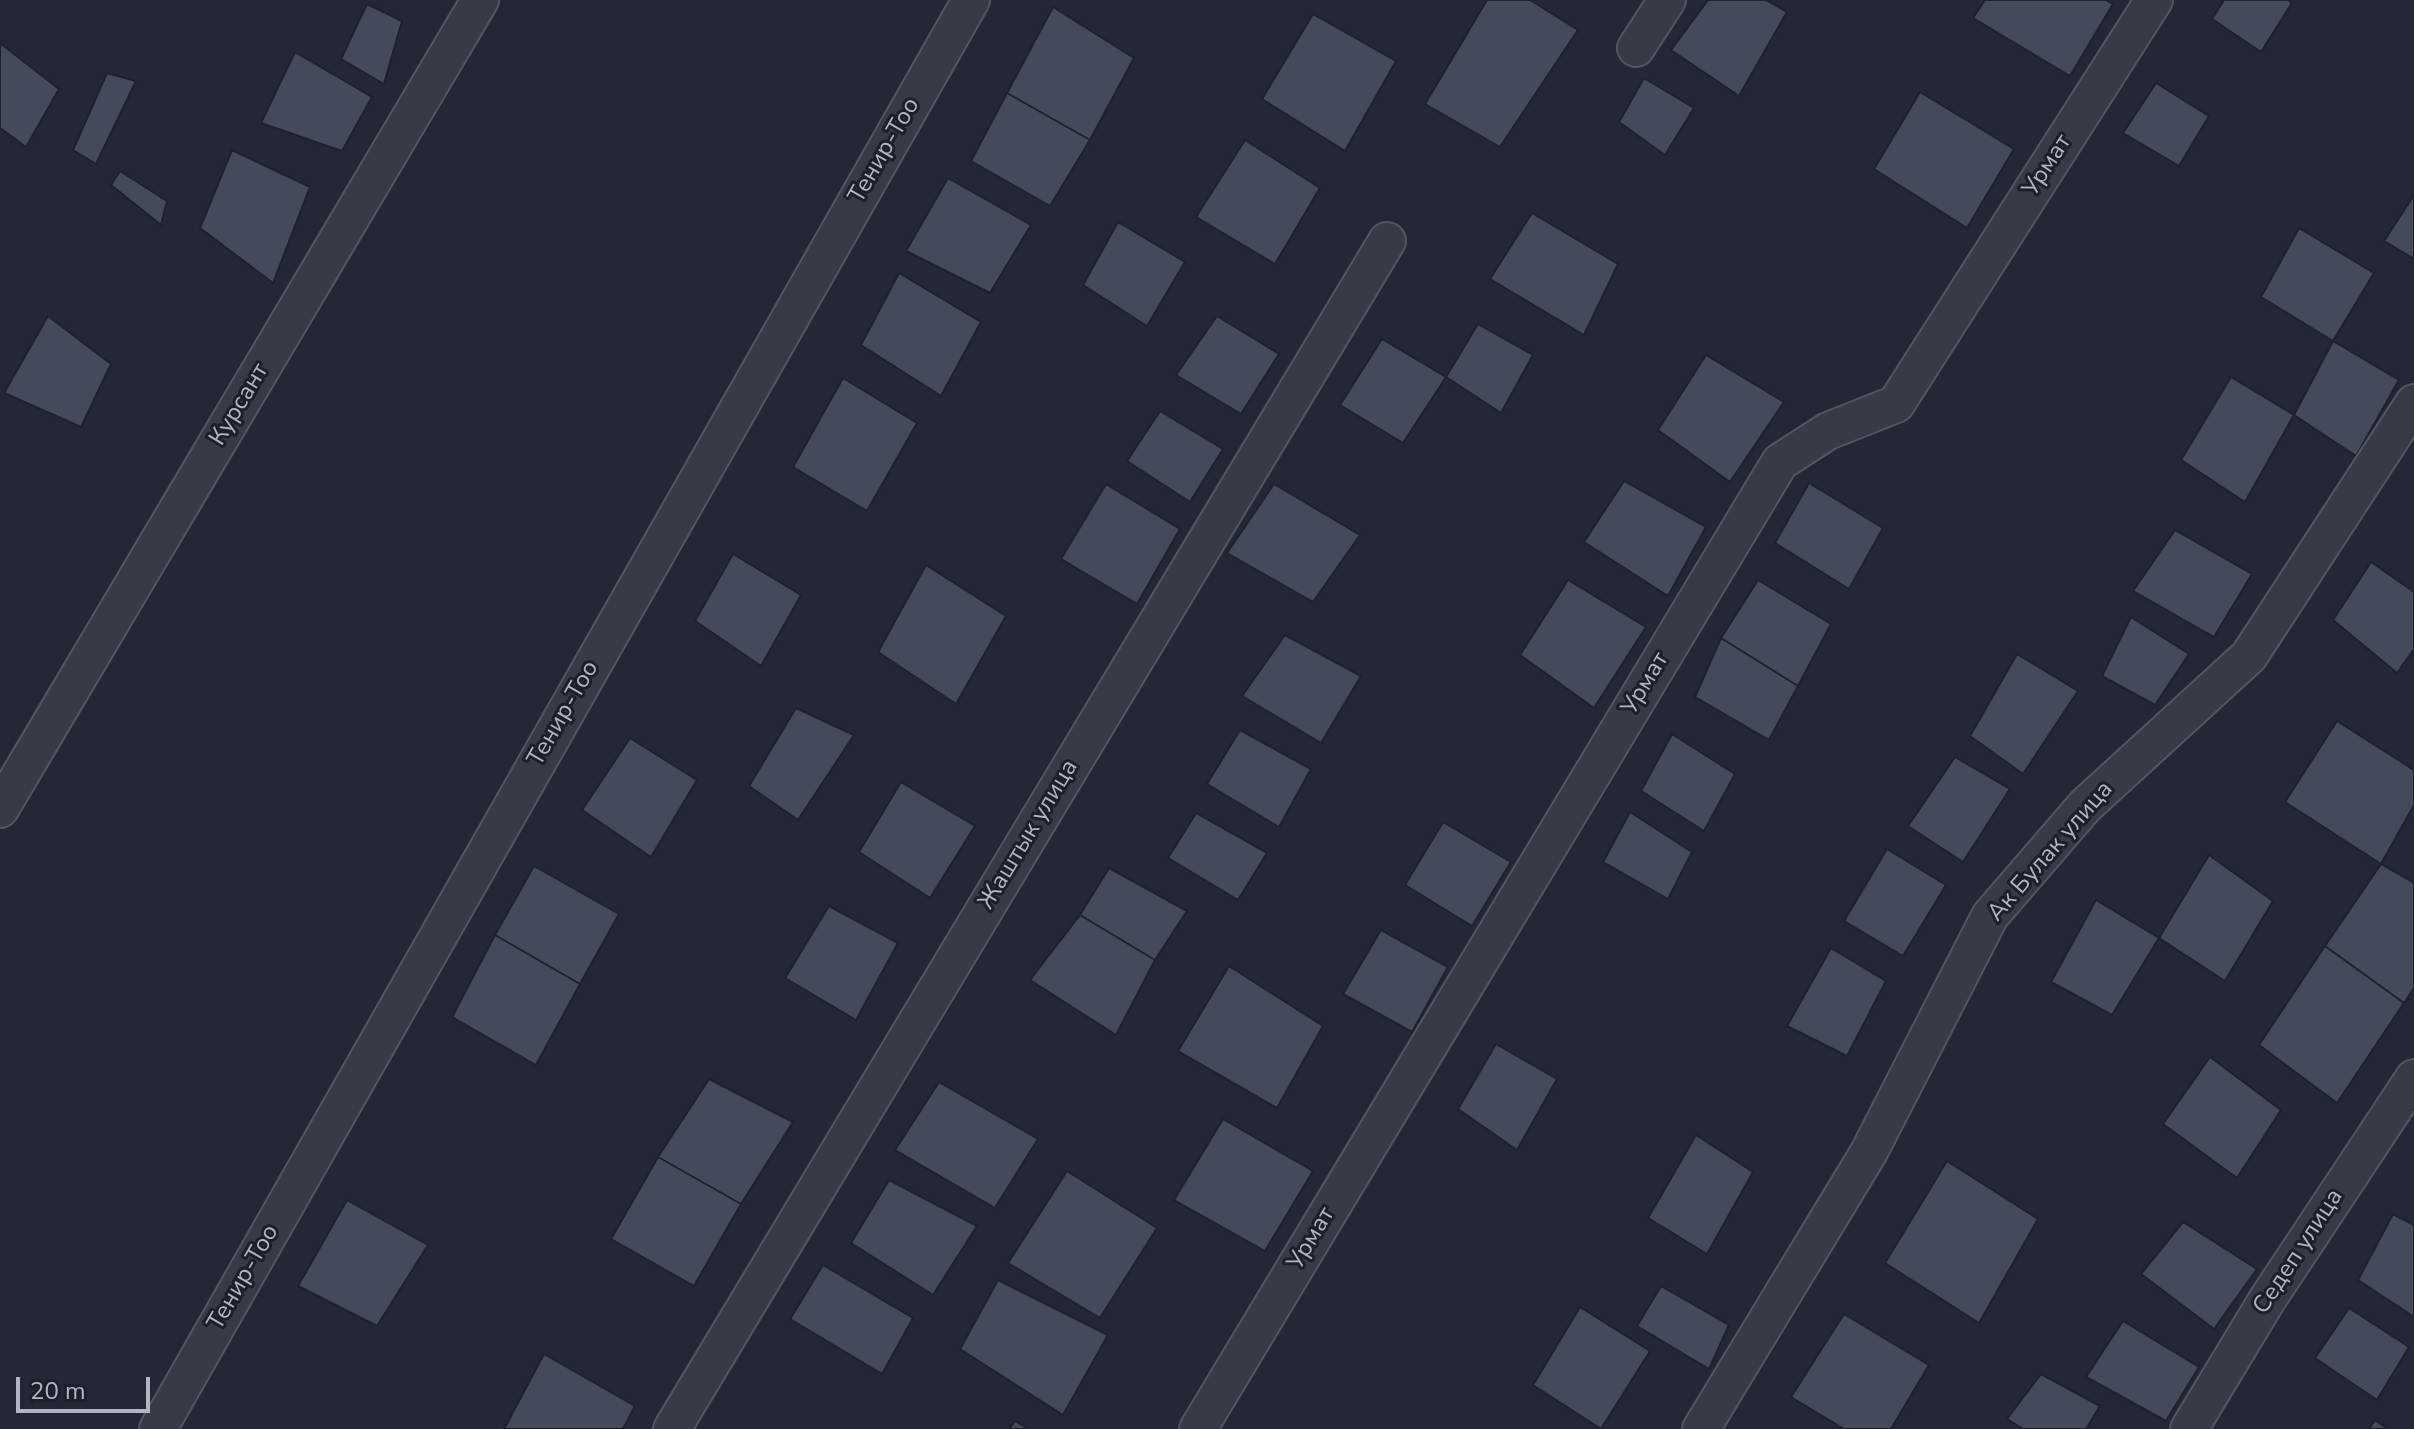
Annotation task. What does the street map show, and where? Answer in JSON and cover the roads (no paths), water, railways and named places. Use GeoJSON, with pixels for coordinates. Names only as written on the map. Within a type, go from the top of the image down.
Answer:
{"type":"FeatureCollection","features":[{"type":"Feature","properties":{"kind":"street","name":"Курсант"},"geometry":{"type":"LineString","coordinates":[[0,809],[480,0]]}},
{"type":"Feature","properties":{"kind":"street","name":"Тенир-Тоо"},"geometry":{"type":"LineString","coordinates":[[158,1429],[971,0]]}},
{"type":"Feature","properties":{"kind":"street"},"geometry":{"type":"LineString","coordinates":[[1636,48],[1667,0]]}},
{"type":"Feature","properties":{"kind":"street","name":"Урмат"},"geometry":{"type":"LineString","coordinates":[[1198,1429],[1780,462],[1828,431],[1896,404],[2154,0]]}},
{"type":"Feature","properties":{"kind":"street","name":"Жаштык улица"},"geometry":{"type":"LineString","coordinates":[[672,1429],[1387,241]]}},
{"type":"Feature","properties":{"kind":"street","name":"Ак Булак улица"},"geometry":{"type":"LineString","coordinates":[[1701,1429],[1869,1152],[1990,916],[2085,806],[2249,656],[2414,403]]}},
{"type":"Feature","properties":{"kind":"street","name":"Седеп улица"},"geometry":{"type":"LineString","coordinates":[[2189,1429],[2267,1300],[2414,1078]]}}]}
